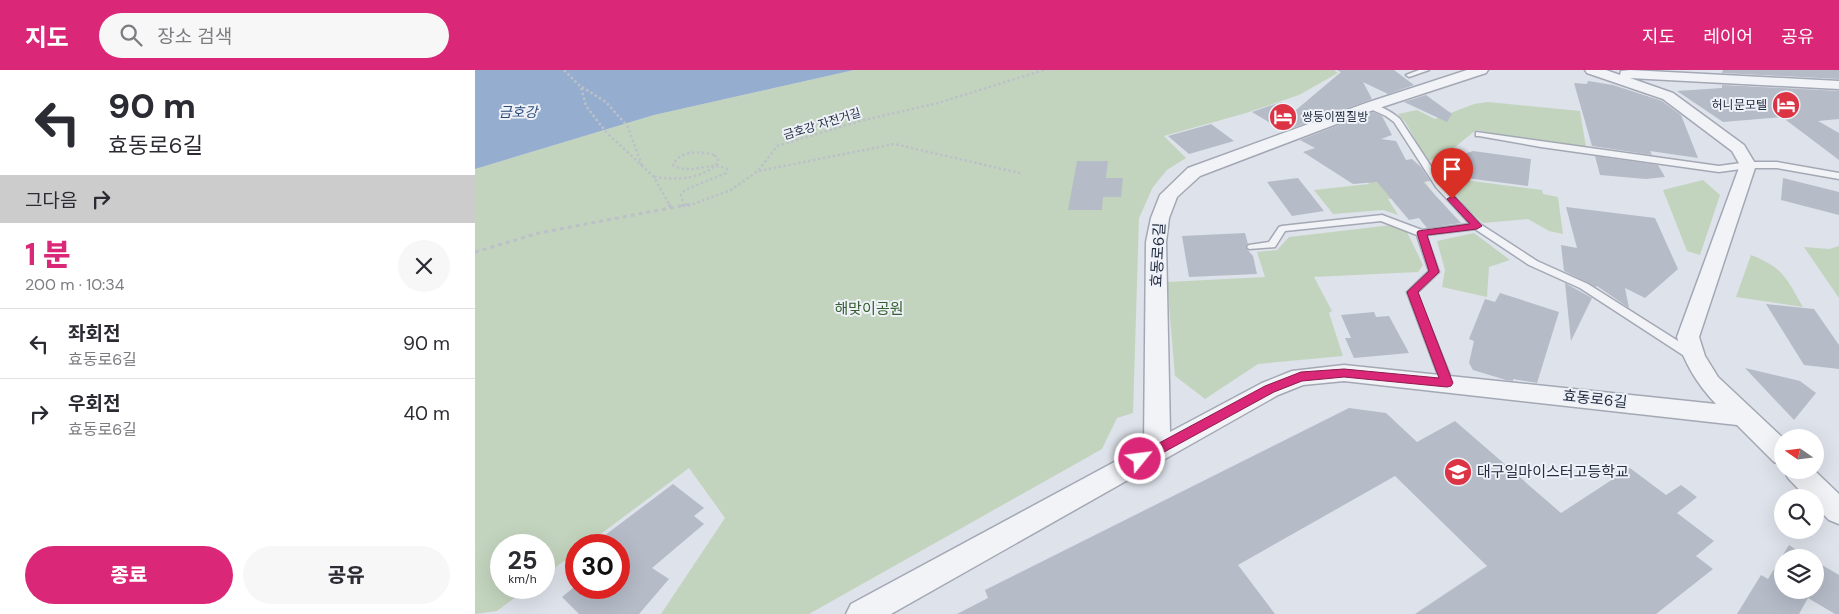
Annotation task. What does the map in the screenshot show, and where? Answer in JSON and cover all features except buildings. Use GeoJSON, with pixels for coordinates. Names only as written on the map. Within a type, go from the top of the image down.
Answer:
{"type":"FeatureCollection","features":[{"type":"Feature","properties":{"kind":"street","name":"효동로6길"},"geometry":{"type":"LineString","coordinates":[[1157,450],[1156,242],[1159,218],[1169,195],[1194,172],[1371,106],[1481,70]]}},
{"type":"Feature","properties":{"kind":"street"},"geometry":{"type":"LineString","coordinates":[[1597,71],[1839,85]]}},
{"type":"Feature","properties":{"kind":"street"},"geometry":{"type":"LineString","coordinates":[[1597,71],[1668,96],[1738,148],[1748,165],[1688,337],[1694,357],[1710,382],[1774,446]]}},
{"type":"Feature","properties":{"kind":"street","name":"효동로6길"},"geometry":{"type":"LineString","coordinates":[[862,614],[1157,450],[1270,389],[1301,377],[1344,373],[1743,416]]}},
{"type":"Feature","properties":{"kind":"street"},"geometry":{"type":"LineString","coordinates":[[1806,479],[1839,512]]}},
{"type":"Feature","properties":{"kind":"lane"},"geometry":{"type":"LineString","coordinates":[[1409,75],[1426,70]]}},
{"type":"Feature","properties":{"kind":"lane"},"geometry":{"type":"LineString","coordinates":[[1371,106],[1389,114],[1397,121],[1439,185],[1477,226],[1533,263],[1584,286],[1694,357]]}},
{"type":"Feature","properties":{"kind":"lane"},"geometry":{"type":"LineString","coordinates":[[1479,134],[1541,145],[1719,169],[1748,165],[1777,165],[1839,176]]}},
{"type":"Feature","properties":{"kind":"lane"},"geometry":{"type":"LineString","coordinates":[[1252,247],[1272,245],[1282,229],[1382,218],[1421,233],[1477,226]]}},
{"type":"Feature","properties":{"kind":"lane"},"geometry":{"type":"LineString","coordinates":[[1421,233],[1434,272],[1412,292],[1447,383]]}},
{"type":"Feature","properties":{"kind":"path"},"geometry":{"type":"LineString","coordinates":[[565,70],[581,87],[606,102],[628,127],[643,167]]}},
{"type":"Feature","properties":{"kind":"path","name":"금호강 자전거길"},"geometry":{"type":"LineString","coordinates":[[475,252],[539,234],[684,207],[731,190],[758,171],[777,146],[860,121],[938,103],[1044,70]]}},
{"type":"Feature","properties":{"kind":"path"},"geometry":{"type":"LineString","coordinates":[[581,87],[586,106],[606,132],[654,177],[672,210]]}},
{"type":"Feature","properties":{"kind":"path"},"geometry":{"type":"LineString","coordinates":[[758,171],[894,144],[1020,172]]}},
{"type":"Feature","properties":{"kind":"path"},"geometry":{"type":"LineString","coordinates":[[654,177],[678,179],[709,171],[718,162],[718,158],[696,152],[681,156],[674,162],[676,168],[681,170],[713,166],[723,166],[727,169],[726,173],[719,177],[685,189],[681,195],[684,207]]}},
{"type":"Feature","properties":{"kind":"green space","name":"해맞이공원"},"geometry":{"type":"Polygon","coordinates":[[[854,70],[1334,70],[1338,73],[1299,95],[1246,113],[1164,136],[1186,158],[1167,170],[1153,187],[1139,218],[1133,413],[1117,418],[1102,449],[809,614],[661,614],[725,518],[689,468],[601,534],[565,534],[565,560],[555,568],[555,534],[490,534],[490,599],[513,599],[497,611],[475,614],[475,169],[654,115],[854,70]]]}},
{"type":"Feature","properties":{"kind":"green space"},"geometry":{"type":"Polygon","coordinates":[[[1488,102],[1580,111],[1586,147],[1522,139],[1476,130],[1444,156],[1427,161],[1406,123],[1398,114],[1417,110],[1435,119],[1474,104],[1488,102]]]}},
{"type":"Feature","properties":{"kind":"green space"},"geometry":{"type":"Polygon","coordinates":[[[1416,170],[1434,194],[1388,199],[1398,215],[1383,210],[1333,214],[1314,190],[1369,184],[1363,174],[1416,170]]]}},
{"type":"Feature","properties":{"kind":"green space"},"geometry":{"type":"Polygon","coordinates":[[[1464,180],[1542,190],[1543,194],[1558,197],[1563,234],[1549,231],[1528,219],[1483,223],[1467,209],[1447,182],[1464,180]]]}},
{"type":"Feature","properties":{"kind":"green space"},"geometry":{"type":"Polygon","coordinates":[[[1703,180],[1720,195],[1700,255],[1687,251],[1663,190],[1703,180]]]}},
{"type":"Feature","properties":{"kind":"green space"},"geometry":{"type":"Polygon","coordinates":[[[1392,225],[1407,232],[1423,265],[1418,272],[1314,277],[1332,311],[1329,313],[1343,356],[1258,364],[1205,399],[1175,376],[1167,282],[1265,277],[1257,252],[1277,250],[1289,237],[1392,225]]]}},
{"type":"Feature","properties":{"kind":"green space"},"geometry":{"type":"Polygon","coordinates":[[[1474,233],[1510,260],[1489,267],[1487,297],[1442,287],[1445,270],[1437,241],[1474,233]]]}},
{"type":"Feature","properties":{"kind":"green space"},"geometry":{"type":"Polygon","coordinates":[[[1839,246],[1839,298],[1804,247],[1829,249],[1839,246]]]}},
{"type":"Feature","properties":{"kind":"green space"},"geometry":{"type":"Polygon","coordinates":[[[1751,255],[1771,265],[1783,275],[1803,307],[1736,297],[1751,255]]]}},
{"type":"Feature","properties":{"kind":"water","name":"금호강"},"geometry":{"type":"Polygon","coordinates":[[[475,70],[854,70],[654,115],[475,169],[475,70]]]}},
{"type":"Feature","properties":{"kind":"place","name":"허니문모텔"},"geometry":{"type":"Point","coordinates":[1786,105]}},
{"type":"Feature","properties":{"kind":"place","name":"쌍둥이찜질방"},"geometry":{"type":"Point","coordinates":[1283,117]}},
{"type":"Feature","properties":{"kind":"place","name":"대구일마이스터고등학교"},"geometry":{"type":"Point","coordinates":[1458,472]}},
{"type":"Feature","properties":{"kind":"route"},"geometry":{"type":"LineString","coordinates":[[1140,459],[1270,389],[1301,377],[1344,373],[1447,383],[1412,292],[1434,272],[1421,233],[1477,226],[1452,199]]}}]}
